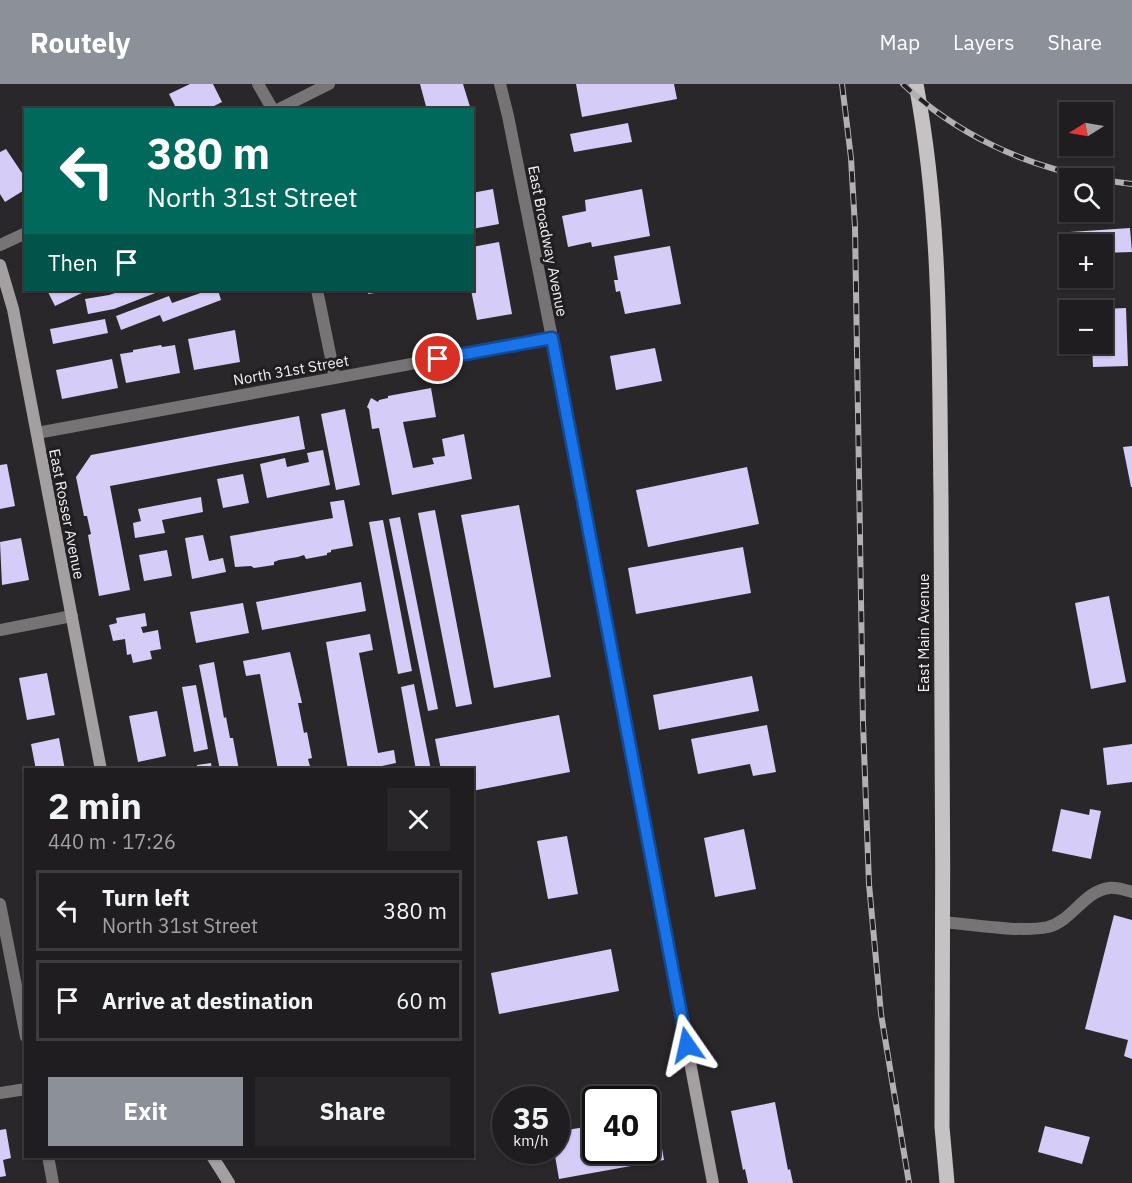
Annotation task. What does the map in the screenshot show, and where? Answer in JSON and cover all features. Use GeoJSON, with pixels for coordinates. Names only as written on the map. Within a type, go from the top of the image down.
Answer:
{"type":"FeatureCollection","features":[{"type":"Feature","properties":{"kind":"main road","name":"East Main Avenue"},"geometry":{"type":"LineString","coordinates":[[916,84],[933,197],[938,297],[942,564],[942,1127],[947,1183]]}},
{"type":"Feature","properties":{"kind":"street"},"geometry":{"type":"LineString","coordinates":[[258,84],[274,108]]}},
{"type":"Feature","properties":{"kind":"street"},"geometry":{"type":"LineString","coordinates":[[279,108],[329,84]]}},
{"type":"Feature","properties":{"kind":"street","name":"East Broadway Avenue"},"geometry":{"type":"LineString","coordinates":[[500,84],[552,338],[713,1183]]}},
{"type":"Feature","properties":{"kind":"street"},"geometry":{"type":"LineString","coordinates":[[0,245],[24,234]]}},
{"type":"Feature","properties":{"kind":"street","name":"East Rosser Avenue"},"geometry":{"type":"LineString","coordinates":[[0,265],[13,309],[101,768]]}},
{"type":"Feature","properties":{"kind":"street"},"geometry":{"type":"LineString","coordinates":[[318,291],[335,378]]}},
{"type":"Feature","properties":{"kind":"street","name":"North 31st Street"},"geometry":{"type":"LineString","coordinates":[[37,433],[552,338]]}},
{"type":"Feature","properties":{"kind":"street"},"geometry":{"type":"LineString","coordinates":[[0,630],[72,616]]}},
{"type":"Feature","properties":{"kind":"street"},"geometry":{"type":"LineString","coordinates":[[942,922],[1039,928],[1059,922],[1093,895],[1107,888],[1132,892]]}},
{"type":"Feature","properties":{"kind":"street"},"geometry":{"type":"LineString","coordinates":[[0,904],[24,1027]]}},
{"type":"Feature","properties":{"kind":"street"},"geometry":{"type":"LineString","coordinates":[[0,1094],[24,1089]]}},
{"type":"Feature","properties":{"kind":"street"},"geometry":{"type":"LineString","coordinates":[[48,1158],[53,1183]]}},
{"type":"Feature","properties":{"kind":"street"},"geometry":{"type":"LineString","coordinates":[[213,1158],[229,1183]]}},
{"type":"Feature","properties":{"kind":"building"},"geometry":{"type":"Polygon","coordinates":[[[190,84],[213,84],[222,102],[210,108],[176,108],[169,94],[190,84]]]}},
{"type":"Feature","properties":{"kind":"building"},"geometry":{"type":"Polygon","coordinates":[[[420,84],[463,84],[470,108],[426,108],[420,84]]]}},
{"type":"Feature","properties":{"kind":"building"},"geometry":{"type":"Polygon","coordinates":[[[576,84],[674,84],[677,99],[582,117],[576,84]]]}},
{"type":"Feature","properties":{"kind":"building"},"geometry":{"type":"Polygon","coordinates":[[[628,123],[632,142],[574,152],[570,134],[628,123]]]}},
{"type":"Feature","properties":{"kind":"building"},"geometry":{"type":"Polygon","coordinates":[[[6,149],[24,176],[24,190],[5,202],[0,194],[0,152],[6,149]]]}},
{"type":"Feature","properties":{"kind":"building"},"geometry":{"type":"Polygon","coordinates":[[[493,189],[499,224],[474,229],[474,193],[493,189]]]}},
{"type":"Feature","properties":{"kind":"building"},"geometry":{"type":"Polygon","coordinates":[[[642,189],[650,236],[592,247],[591,242],[568,247],[562,216],[586,211],[585,200],[642,189]]]}},
{"type":"Feature","properties":{"kind":"building"},"geometry":{"type":"Polygon","coordinates":[[[1130,228],[1132,252],[1113,253],[1113,234],[1070,234],[1070,232],[1130,228]]]}},
{"type":"Feature","properties":{"kind":"building"},"geometry":{"type":"Polygon","coordinates":[[[499,242],[512,314],[477,320],[471,291],[474,291],[474,247],[499,242]]]}},
{"type":"Feature","properties":{"kind":"building"},"geometry":{"type":"Polygon","coordinates":[[[670,246],[681,304],[625,314],[620,291],[616,292],[614,280],[618,280],[614,256],[670,246]]]}},
{"type":"Feature","properties":{"kind":"building"},"geometry":{"type":"Polygon","coordinates":[[[48,291],[86,291],[55,306],[48,291]]]}},
{"type":"Feature","properties":{"kind":"building"},"geometry":{"type":"Polygon","coordinates":[[[121,291],[160,291],[114,309],[88,314],[85,299],[121,291]]]}},
{"type":"Feature","properties":{"kind":"building"},"geometry":{"type":"Polygon","coordinates":[[[206,291],[218,291],[221,300],[163,322],[160,315],[121,330],[116,316],[169,296],[172,303],[206,291]]]}},
{"type":"Feature","properties":{"kind":"building"},"geometry":{"type":"Polygon","coordinates":[[[368,291],[388,291],[368,294],[368,291]]]}},
{"type":"Feature","properties":{"kind":"building"},"geometry":{"type":"Polygon","coordinates":[[[1126,308],[1128,366],[1093,367],[1092,354],[1113,354],[1113,309],[1126,308]]]}},
{"type":"Feature","properties":{"kind":"building"},"geometry":{"type":"Polygon","coordinates":[[[105,319],[108,333],[53,344],[50,329],[105,319]]]}},
{"type":"Feature","properties":{"kind":"building"},"geometry":{"type":"Polygon","coordinates":[[[235,330],[240,362],[194,370],[188,339],[235,330]]]}},
{"type":"Feature","properties":{"kind":"building"},"geometry":{"type":"Polygon","coordinates":[[[161,345],[162,347],[175,345],[180,373],[126,383],[120,354],[161,345]]]}},
{"type":"Feature","properties":{"kind":"building"},"geometry":{"type":"Polygon","coordinates":[[[655,348],[662,381],[616,390],[610,356],[655,348]]]}},
{"type":"Feature","properties":{"kind":"building"},"geometry":{"type":"Polygon","coordinates":[[[112,359],[118,388],[62,399],[56,370],[112,359]]]}},
{"type":"Feature","properties":{"kind":"building"},"geometry":{"type":"Polygon","coordinates":[[[431,388],[436,417],[403,422],[413,468],[434,464],[432,458],[445,456],[442,439],[464,434],[472,479],[392,495],[379,428],[372,429],[367,407],[371,398],[378,402],[388,396],[431,388]]]}},
{"type":"Feature","properties":{"kind":"building"},"geometry":{"type":"Polygon","coordinates":[[[345,409],[360,485],[336,490],[321,414],[345,409]]]}},
{"type":"Feature","properties":{"kind":"building"},"geometry":{"type":"Polygon","coordinates":[[[299,416],[305,449],[110,486],[130,590],[99,596],[88,535],[91,534],[87,516],[84,516],[76,477],[91,455],[299,416]]]}},
{"type":"Feature","properties":{"kind":"building"},"geometry":{"type":"Polygon","coordinates":[[[1132,446],[1132,487],[1131,487],[1123,447],[1132,446]]]}},
{"type":"Feature","properties":{"kind":"building"},"geometry":{"type":"Polygon","coordinates":[[[323,450],[330,485],[267,498],[260,464],[285,458],[287,467],[309,462],[307,453],[323,450]]]}},
{"type":"Feature","properties":{"kind":"building"},"geometry":{"type":"Polygon","coordinates":[[[7,464],[15,506],[0,509],[0,465],[7,464]]]}},
{"type":"Feature","properties":{"kind":"building"},"geometry":{"type":"Polygon","coordinates":[[[747,467],[759,524],[648,547],[636,490],[747,467]]]}},
{"type":"Feature","properties":{"kind":"building"},"geometry":{"type":"Polygon","coordinates":[[[243,474],[249,503],[223,508],[217,479],[243,474]]]}},
{"type":"Feature","properties":{"kind":"building"},"geometry":{"type":"Polygon","coordinates":[[[201,497],[203,512],[162,520],[165,533],[135,538],[133,523],[141,521],[138,509],[201,497]]]}},
{"type":"Feature","properties":{"kind":"building"},"geometry":{"type":"Polygon","coordinates":[[[344,500],[353,546],[331,550],[327,555],[306,559],[304,555],[279,560],[274,562],[274,565],[254,568],[251,566],[235,567],[230,536],[333,518],[330,502],[344,500]]]}},
{"type":"Feature","properties":{"kind":"building"},"geometry":{"type":"Polygon","coordinates":[[[519,505],[551,677],[494,688],[461,515],[519,505]]]}},
{"type":"Feature","properties":{"kind":"building"},"geometry":{"type":"Polygon","coordinates":[[[435,510],[472,704],[456,707],[418,513],[435,510]]]}},
{"type":"Feature","properties":{"kind":"building"},"geometry":{"type":"Polygon","coordinates":[[[400,517],[438,709],[428,711],[389,519],[400,517]]]}},
{"type":"Feature","properties":{"kind":"building"},"geometry":{"type":"Polygon","coordinates":[[[383,520],[412,671],[398,674],[369,522],[383,520]]]}},
{"type":"Feature","properties":{"kind":"building"},"geometry":{"type":"Polygon","coordinates":[[[203,535],[209,561],[223,558],[226,572],[192,579],[185,538],[203,535]]]}},
{"type":"Feature","properties":{"kind":"building"},"geometry":{"type":"Polygon","coordinates":[[[21,538],[29,580],[2,585],[0,542],[21,538]]]}},
{"type":"Feature","properties":{"kind":"building"},"geometry":{"type":"Polygon","coordinates":[[[743,547],[751,593],[636,614],[628,568],[743,547]]]}},
{"type":"Feature","properties":{"kind":"building"},"geometry":{"type":"Polygon","coordinates":[[[167,550],[172,576],[144,581],[139,555],[167,550]]]}},
{"type":"Feature","properties":{"kind":"building"},"geometry":{"type":"Polygon","coordinates":[[[361,582],[366,611],[262,630],[256,602],[361,582]]]}},
{"type":"Feature","properties":{"kind":"building"},"geometry":{"type":"Polygon","coordinates":[[[1109,596],[1126,682],[1091,689],[1075,603],[1109,596]]]}},
{"type":"Feature","properties":{"kind":"building"},"geometry":{"type":"Polygon","coordinates":[[[243,603],[249,633],[196,643],[190,612],[243,603]]]}},
{"type":"Feature","properties":{"kind":"building"},"geometry":{"type":"Polygon","coordinates":[[[145,613],[147,626],[141,627],[143,633],[158,630],[161,649],[150,651],[152,659],[133,663],[131,654],[127,655],[125,639],[113,641],[109,625],[117,623],[116,618],[145,613]]]}},
{"type":"Feature","properties":{"kind":"building"},"geometry":{"type":"Polygon","coordinates":[[[370,634],[373,650],[359,653],[378,753],[394,750],[396,763],[372,768],[348,768],[326,642],[370,634]]]}},
{"type":"Feature","properties":{"kind":"building"},"geometry":{"type":"Polygon","coordinates":[[[290,652],[302,703],[298,703],[304,733],[307,732],[312,758],[308,759],[310,768],[278,768],[260,674],[246,676],[243,661],[290,652]]]}},
{"type":"Feature","properties":{"kind":"building"},"geometry":{"type":"Polygon","coordinates":[[[214,662],[224,718],[226,717],[230,738],[233,738],[239,768],[220,768],[199,665],[214,662]]]}},
{"type":"Feature","properties":{"kind":"building"},"geometry":{"type":"Polygon","coordinates":[[[47,673],[55,715],[27,720],[19,678],[47,673]]]}},
{"type":"Feature","properties":{"kind":"building"},"geometry":{"type":"Polygon","coordinates":[[[752,676],[759,711],[659,730],[653,695],[752,676]]]}},
{"type":"Feature","properties":{"kind":"building"},"geometry":{"type":"Polygon","coordinates":[[[414,684],[431,768],[416,768],[401,687],[414,684]]]}},
{"type":"Feature","properties":{"kind":"building"},"geometry":{"type":"Polygon","coordinates":[[[196,685],[208,749],[194,752],[182,687],[196,685]]]}},
{"type":"Feature","properties":{"kind":"building"},"geometry":{"type":"Polygon","coordinates":[[[157,711],[166,756],[138,762],[129,716],[157,711]]]}},
{"type":"Feature","properties":{"kind":"building"},"geometry":{"type":"Polygon","coordinates":[[[559,715],[570,772],[474,791],[474,768],[441,768],[435,739],[559,715]]]}},
{"type":"Feature","properties":{"kind":"building"},"geometry":{"type":"Polygon","coordinates":[[[767,725],[776,772],[753,776],[750,764],[698,774],[691,739],[767,725]]]}},
{"type":"Feature","properties":{"kind":"building"},"geometry":{"type":"Polygon","coordinates":[[[59,738],[65,768],[36,768],[31,744],[59,738]]]}},
{"type":"Feature","properties":{"kind":"building"},"geometry":{"type":"Polygon","coordinates":[[[1132,744],[1132,782],[1107,785],[1103,748],[1132,744]]]}},
{"type":"Feature","properties":{"kind":"building"},"geometry":{"type":"Polygon","coordinates":[[[211,763],[212,768],[197,768],[197,765],[211,763]]]}},
{"type":"Feature","properties":{"kind":"building"},"geometry":{"type":"Polygon","coordinates":[[[1061,809],[1089,815],[1090,809],[1101,811],[1091,859],[1052,851],[1061,809]]]}},
{"type":"Feature","properties":{"kind":"building"},"geometry":{"type":"Polygon","coordinates":[[[744,829],[756,889],[715,897],[704,838],[744,829]]]}},
{"type":"Feature","properties":{"kind":"building"},"geometry":{"type":"Polygon","coordinates":[[[567,836],[578,894],[548,899],[537,841],[567,836]]]}},
{"type":"Feature","properties":{"kind":"building"},"geometry":{"type":"Polygon","coordinates":[[[1114,915],[1132,920],[1132,1059],[1124,1056],[1128,1040],[1085,1029],[1114,915]]]}},
{"type":"Feature","properties":{"kind":"building"},"geometry":{"type":"Polygon","coordinates":[[[611,949],[619,991],[499,1014],[491,973],[611,949]]]}},
{"type":"Feature","properties":{"kind":"building"},"geometry":{"type":"Polygon","coordinates":[[[775,1102],[788,1170],[790,1169],[793,1183],[748,1183],[745,1169],[743,1170],[731,1111],[775,1102]]]}},
{"type":"Feature","properties":{"kind":"building"},"geometry":{"type":"Polygon","coordinates":[[[1045,1126],[1090,1137],[1082,1164],[1038,1152],[1045,1126]]]}},
{"type":"Feature","properties":{"kind":"building"},"geometry":{"type":"Polygon","coordinates":[[[582,1127],[582,1164],[642,1164],[559,1179],[556,1164],[570,1164],[570,1130],[582,1127]]]}},
{"type":"Feature","properties":{"kind":"building"},"geometry":{"type":"Polygon","coordinates":[[[6,1129],[11,1158],[3,1160],[6,1176],[0,1177],[0,1130],[6,1129]]]}},
{"type":"Feature","properties":{"kind":"building"},"geometry":{"type":"Polygon","coordinates":[[[660,1137],[664,1160],[660,1161],[660,1137]]]}},
{"type":"Feature","properties":{"kind":"railway"},"geometry":{"type":"LineString","coordinates":[[842,84],[851,158],[855,227],[863,723],[869,884],[881,1014],[909,1183]]}},
{"type":"Feature","properties":{"kind":"railway"},"geometry":{"type":"LineString","coordinates":[[903,84],[923,102],[968,132],[1017,156],[1059,170]]}},
{"type":"Feature","properties":{"kind":"railway"},"geometry":{"type":"LineString","coordinates":[[1113,181],[1132,184]]}},
{"type":"Feature","properties":{"kind":"route"},"geometry":{"type":"LineString","coordinates":[[438,359],[552,338],[687,1045]]}}]}
